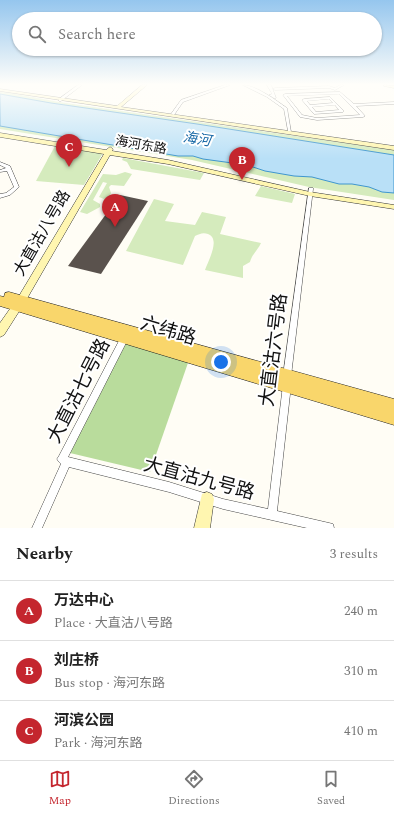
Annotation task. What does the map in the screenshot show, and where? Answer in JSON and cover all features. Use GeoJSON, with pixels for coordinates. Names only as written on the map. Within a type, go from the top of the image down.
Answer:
{"type":"FeatureCollection","features":[{"type":"Feature","properties":{"kind":"main road","name":"六纬路"},"geometry":{"type":"LineString","coordinates":[[0,294],[19,302],[125,337],[287,380],[394,406]]}},
{"type":"Feature","properties":{"kind":"main road","name":"六纬路"},"geometry":{"type":"LineString","coordinates":[[0,301],[19,302],[287,380],[394,418]]}},
{"type":"Feature","properties":{"kind":"street"},"geometry":{"type":"LineString","coordinates":[[133,110],[394,148]]}},
{"type":"Feature","properties":{"kind":"street"},"geometry":{"type":"LineString","coordinates":[[144,110],[394,145]]}},
{"type":"Feature","properties":{"kind":"street"},"geometry":{"type":"LineString","coordinates":[[173,114],[176,110]]}},
{"type":"Feature","properties":{"kind":"street"},"geometry":{"type":"LineString","coordinates":[[286,110],[290,131]]}},
{"type":"Feature","properties":{"kind":"street"},"geometry":{"type":"LineString","coordinates":[[296,110],[301,116],[317,119],[363,116],[357,110]]}},
{"type":"Feature","properties":{"kind":"street"},"geometry":{"type":"LineString","coordinates":[[312,110],[315,113],[342,111],[341,110]]}},
{"type":"Feature","properties":{"kind":"street"},"geometry":{"type":"LineString","coordinates":[[327,112],[332,118]]}},
{"type":"Feature","properties":{"kind":"street","name":"海河东路"},"geometry":{"type":"LineString","coordinates":[[0,131],[109,150],[311,192],[394,207]]}},
{"type":"Feature","properties":{"kind":"street","name":"海河东路"},"geometry":{"type":"LineString","coordinates":[[0,135],[109,150]]}},
{"type":"Feature","properties":{"kind":"street","name":"大直沽八号路"},"geometry":{"type":"LineString","coordinates":[[0,332],[109,150]]}},
{"type":"Feature","properties":{"kind":"street"},"geometry":{"type":"LineString","coordinates":[[0,163],[8,167],[17,187],[8,194],[0,196]]}},
{"type":"Feature","properties":{"kind":"street"},"geometry":{"type":"LineString","coordinates":[[0,171],[9,169]]}},
{"type":"Feature","properties":{"kind":"street","name":"海河东路"},"geometry":{"type":"LineString","coordinates":[[311,192],[394,202]]}},
{"type":"Feature","properties":{"kind":"street","name":"大直沽六号路"},"geometry":{"type":"LineString","coordinates":[[272,515],[287,380],[311,192]]}},
{"type":"Feature","properties":{"kind":"street","name":"大直沽七号路"},"geometry":{"type":"LineString","coordinates":[[37,528],[65,461],[125,337]]}},
{"type":"Feature","properties":{"kind":"street","name":"大直沽九号路"},"geometry":{"type":"LineString","coordinates":[[65,461],[169,487],[208,499],[329,528]]}},
{"type":"Feature","properties":{"kind":"street"},"geometry":{"type":"LineString","coordinates":[[202,528],[208,499]]}},
{"type":"Feature","properties":{"kind":"green space"},"geometry":{"type":"Polygon","coordinates":[[[0,110],[112,110],[394,150],[394,200],[309,187],[192,160],[0,129],[0,110]]]}},
{"type":"Feature","properties":{"kind":"green space"},"geometry":{"type":"Polygon","coordinates":[[[55,146],[103,153],[84,185],[36,181],[55,146]]]}},
{"type":"Feature","properties":{"kind":"green space"},"geometry":{"type":"Polygon","coordinates":[[[123,158],[204,173],[200,180],[131,169],[127,162],[122,160],[123,158]]]}},
{"type":"Feature","properties":{"kind":"green space"},"geometry":{"type":"Polygon","coordinates":[[[125,172],[132,174],[124,186],[111,185],[109,187],[111,193],[109,197],[104,199],[99,197],[107,183],[103,182],[93,200],[100,204],[100,207],[87,214],[80,212],[103,174],[116,175],[125,172]]]}},
{"type":"Feature","properties":{"kind":"green space"},"geometry":{"type":"Polygon","coordinates":[[[261,186],[295,194],[292,203],[255,196],[261,186]]]}},
{"type":"Feature","properties":{"kind":"green space"},"geometry":{"type":"Polygon","coordinates":[[[154,199],[174,204],[165,221],[195,225],[202,212],[226,217],[220,234],[261,243],[250,262],[243,266],[243,278],[205,270],[214,245],[212,237],[206,233],[195,236],[183,265],[126,251],[154,199]]]}},
{"type":"Feature","properties":{"kind":"green space"},"geometry":{"type":"Polygon","coordinates":[[[126,343],[189,360],[150,472],[70,453],[126,343]]]}},
{"type":"Feature","properties":{"kind":"water","name":"海河"},"geometry":{"type":"Polygon","coordinates":[[[0,110],[97,110],[394,155],[394,193],[382,192],[369,187],[352,184],[339,184],[312,177],[294,176],[265,171],[247,165],[203,159],[193,156],[178,156],[0,126],[0,110]]]}},
{"type":"Feature","properties":{"kind":"building"},"geometry":{"type":"Polygon","coordinates":[[[120,195],[148,201],[101,274],[68,266],[120,195]]]}},
{"type":"Feature","properties":{"kind":"place","name":"河滨公园"},"geometry":{"type":"Point","coordinates":[69,167]}},
{"type":"Feature","properties":{"kind":"place","name":"刘庄桥"},"geometry":{"type":"Point","coordinates":[242,180]}},
{"type":"Feature","properties":{"kind":"place","name":"万达中心"},"geometry":{"type":"Point","coordinates":[115,227]}}]}
